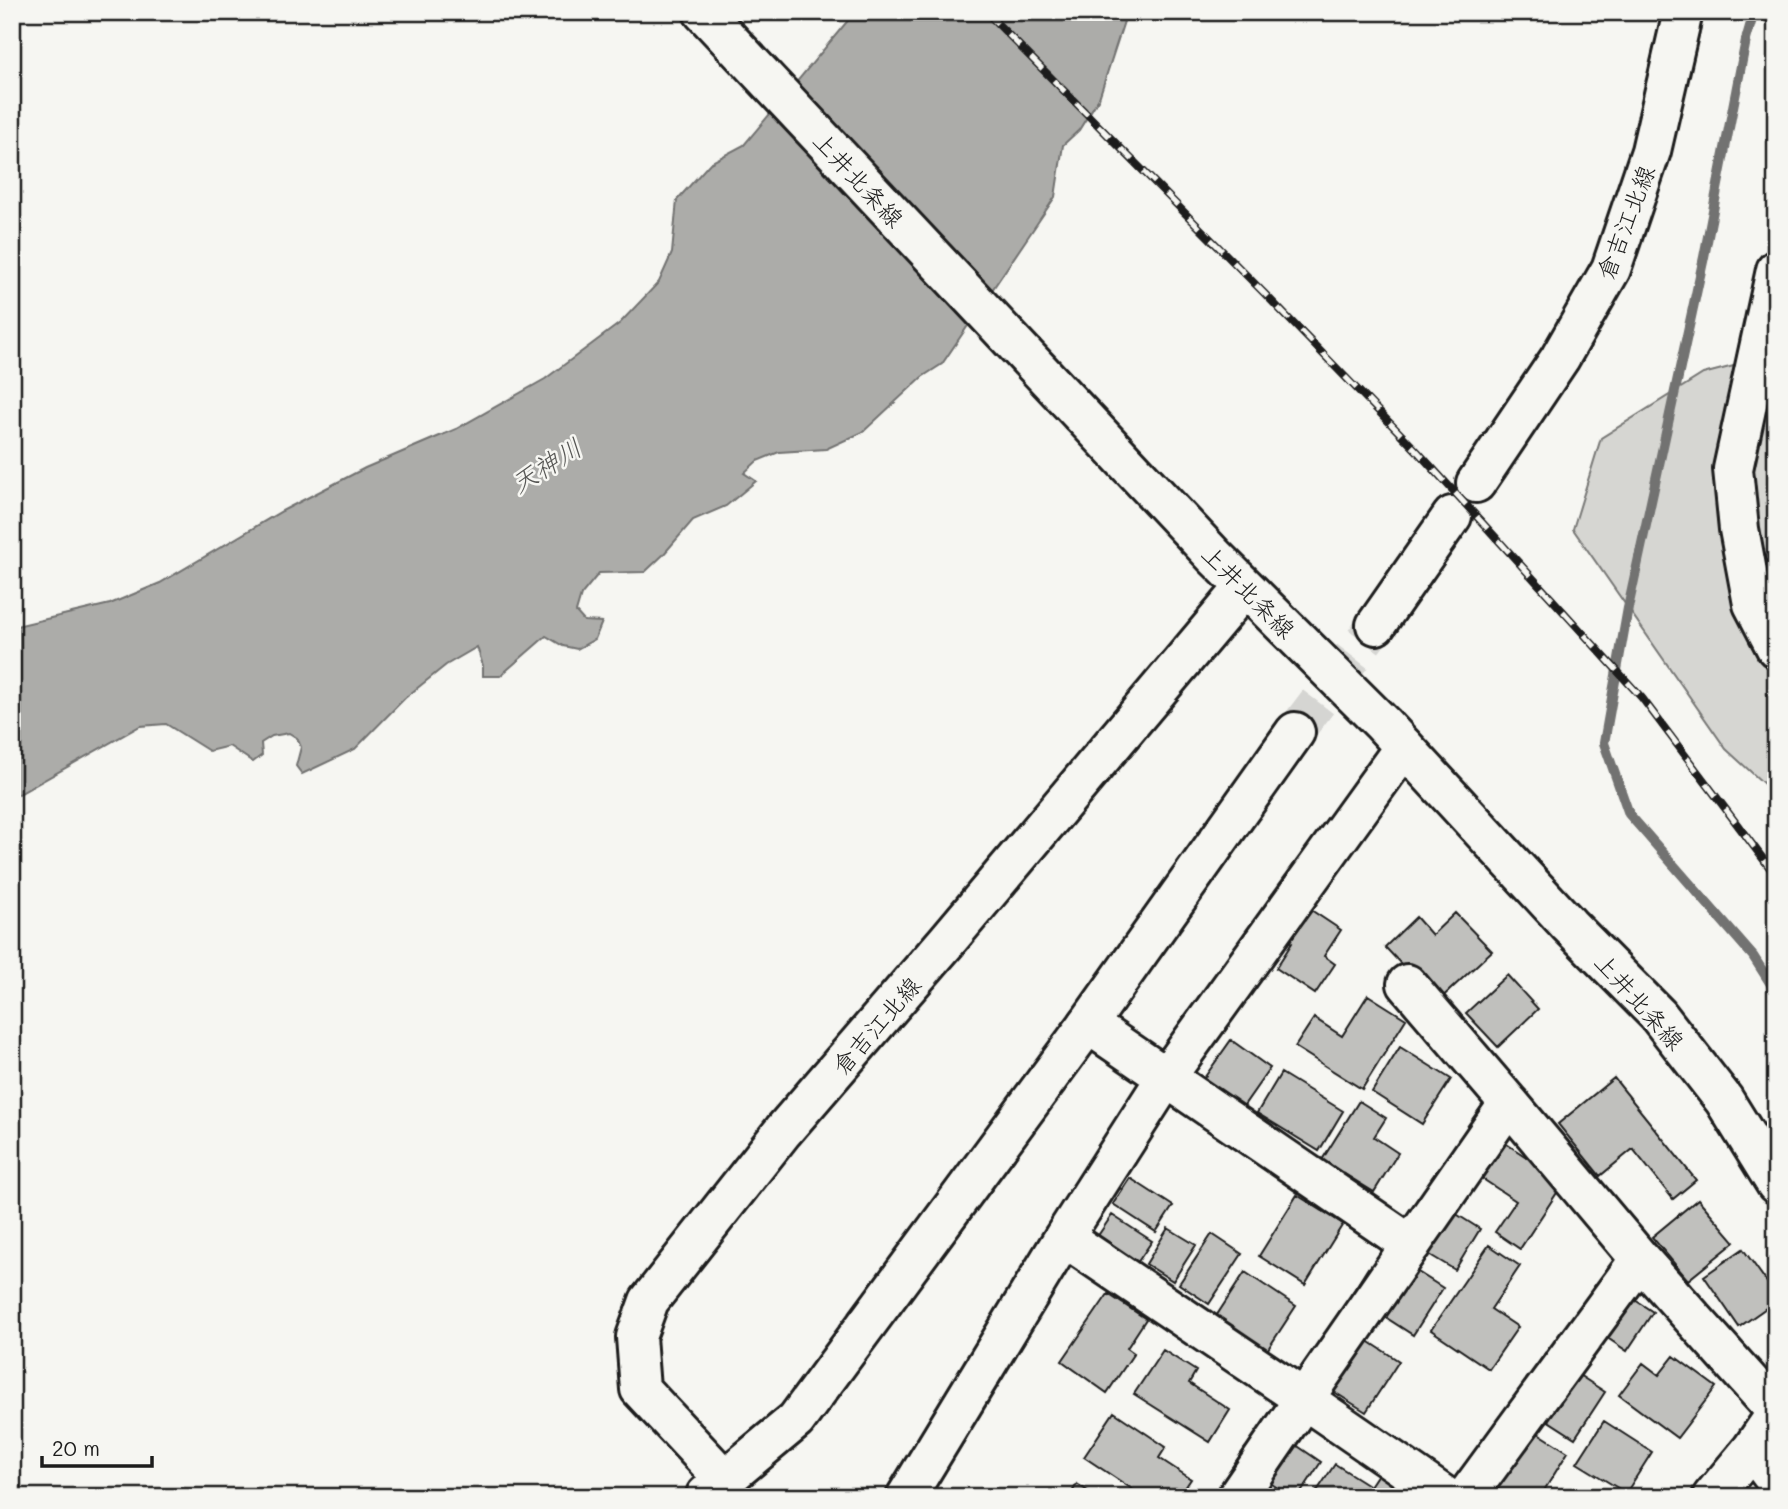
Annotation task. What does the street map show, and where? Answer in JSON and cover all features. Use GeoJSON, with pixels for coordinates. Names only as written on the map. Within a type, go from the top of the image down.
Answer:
{"type":"FeatureCollection","features":[{"type":"Feature","properties":{"kind":"main road","name":"上井北条線"},"geometry":{"type":"LineString","coordinates":[[703,12],[1214,556],[1404,747],[1569,925],[1658,1015],[1724,1100],[1776,1184]]}},
{"type":"Feature","properties":{"kind":"main road","name":"倉吉江北線"},"geometry":{"type":"LineString","coordinates":[[1476,484],[1560,358],[1611,269],[1651,151],[1683,12]]}},
{"type":"Feature","properties":{"kind":"main road"},"geometry":{"type":"LineString","coordinates":[[1776,270],[1733,469],[1739,529],[1753,604],[1776,648]]}},
{"type":"Feature","properties":{"kind":"main road"},"geometry":{"type":"LineString","coordinates":[[1376,625],[1452,516]]}},
{"type":"Feature","properties":{"kind":"main road","name":"倉吉江北線"},"geometry":{"type":"LineString","coordinates":[[1245,587],[947,942],[783,1131],[649,1301],[636,1337],[640,1389],[715,1488],[796,1420],[1088,1024],[1295,732]]}},
{"type":"Feature","properties":{"kind":"main road"},"geometry":{"type":"LineString","coordinates":[[906,1497],[1064,1237],[1167,1076],[1404,747]]}},
{"type":"Feature","properties":{"kind":"main road"},"geometry":{"type":"LineString","coordinates":[[1407,984],[1640,1259],[1776,1412],[1752,1449],[1712,1497]]}},
{"type":"Feature","properties":{"kind":"main road"},"geometry":{"type":"LineString","coordinates":[[1088,1024],[1411,1245]]}},
{"type":"Feature","properties":{"kind":"main road"},"geometry":{"type":"LineString","coordinates":[[1237,1497],[1509,1103]]}},
{"type":"Feature","properties":{"kind":"main road"},"geometry":{"type":"LineString","coordinates":[[1064,1237],[1447,1497]]}},
{"type":"Feature","properties":{"kind":"main road"},"geometry":{"type":"LineString","coordinates":[[1466,1497],[1640,1259]]}},
{"type":"Feature","properties":{"kind":"main road"},"geometry":{"type":"LineString","coordinates":[[1752,1449],[1776,1480]]}},
{"type":"Feature","properties":{"kind":"shaded area"},"geometry":{"type":"Polygon","coordinates":[[[1776,355],[1776,795],[1726,749],[1573,529],[1601,438],[1703,374],[1776,355]]]}},
{"type":"Feature","properties":{"kind":"water","name":"天神川"},"geometry":{"type":"Polygon","coordinates":[[[855,12],[1127,12],[1099,98],[1079,130],[1063,145],[1055,197],[942,364],[922,377],[863,432],[826,449],[779,452],[757,461],[744,473],[756,481],[726,506],[693,520],[645,572],[599,573],[581,595],[576,612],[584,621],[602,622],[595,639],[577,649],[563,646],[546,636],[500,676],[483,676],[477,647],[446,665],[405,698],[355,749],[302,774],[296,766],[301,747],[297,738],[289,733],[272,736],[261,743],[262,755],[253,762],[229,746],[209,751],[166,724],[140,726],[12,798],[12,627],[110,604],[160,583],[282,511],[365,468],[456,429],[545,379],[620,323],[659,282],[672,253],[677,200],[710,163],[744,145],[855,12]]]}},
{"type":"Feature","properties":{"kind":"building"},"geometry":{"type":"Polygon","coordinates":[[[1305,906],[1341,930],[1324,956],[1335,964],[1315,994],[1276,968],[1292,943],[1284,937],[1305,906]]]}},
{"type":"Feature","properties":{"kind":"building"},"geometry":{"type":"Polygon","coordinates":[[[1455,913],[1492,951],[1437,1002],[1385,947],[1416,917],[1432,935],[1455,913]]]}},
{"type":"Feature","properties":{"kind":"building"},"geometry":{"type":"Polygon","coordinates":[[[1507,975],[1538,1009],[1498,1047],[1466,1013],[1507,975]]]}},
{"type":"Feature","properties":{"kind":"building"},"geometry":{"type":"Polygon","coordinates":[[[1368,995],[1406,1019],[1362,1089],[1295,1047],[1314,1018],[1342,1036],[1368,995]]]}},
{"type":"Feature","properties":{"kind":"building"},"geometry":{"type":"Polygon","coordinates":[[[1231,1040],[1270,1068],[1242,1108],[1202,1081],[1231,1040]]]}},
{"type":"Feature","properties":{"kind":"building"},"geometry":{"type":"Polygon","coordinates":[[[1400,1047],[1451,1079],[1422,1124],[1372,1092],[1400,1047]]]}},
{"type":"Feature","properties":{"kind":"building"},"geometry":{"type":"Polygon","coordinates":[[[1281,1073],[1343,1111],[1319,1151],[1257,1113],[1281,1073]]]}},
{"type":"Feature","properties":{"kind":"building"},"geometry":{"type":"Polygon","coordinates":[[[1614,1078],[1696,1180],[1673,1199],[1633,1149],[1600,1176],[1558,1124],[1614,1078]]]}},
{"type":"Feature","properties":{"kind":"building"},"geometry":{"type":"Polygon","coordinates":[[[1359,1101],[1386,1118],[1374,1137],[1398,1153],[1374,1192],[1322,1160],[1359,1101]]]}},
{"type":"Feature","properties":{"kind":"building"},"geometry":{"type":"Polygon","coordinates":[[[1481,1127],[1564,1182],[1520,1249],[1495,1232],[1516,1201],[1457,1162],[1481,1127]]]}},
{"type":"Feature","properties":{"kind":"building"},"geometry":{"type":"Polygon","coordinates":[[[1130,1178],[1173,1206],[1156,1232],[1113,1204],[1130,1178]]]}},
{"type":"Feature","properties":{"kind":"building"},"geometry":{"type":"Polygon","coordinates":[[[1423,1193],[1480,1229],[1455,1270],[1397,1235],[1423,1193]]]}},
{"type":"Feature","properties":{"kind":"building"},"geometry":{"type":"Polygon","coordinates":[[[1297,1195],[1343,1224],[1305,1285],[1259,1256],[1297,1195]]]}},
{"type":"Feature","properties":{"kind":"building"},"geometry":{"type":"Polygon","coordinates":[[[1698,1199],[1735,1242],[1688,1280],[1652,1237],[1698,1199]]]}},
{"type":"Feature","properties":{"kind":"building"},"geometry":{"type":"Polygon","coordinates":[[[1112,1215],[1152,1241],[1133,1269],[1093,1243],[1112,1215]]]}},
{"type":"Feature","properties":{"kind":"building"},"geometry":{"type":"Polygon","coordinates":[[[1168,1228],[1196,1245],[1173,1281],[1146,1264],[1168,1228]]]}},
{"type":"Feature","properties":{"kind":"building"},"geometry":{"type":"Polygon","coordinates":[[[1212,1234],[1242,1254],[1209,1304],[1179,1284],[1212,1234]]]}},
{"type":"Feature","properties":{"kind":"building"},"geometry":{"type":"Polygon","coordinates":[[[1489,1245],[1520,1266],[1491,1309],[1518,1327],[1489,1369],[1431,1330],[1489,1245]]]}},
{"type":"Feature","properties":{"kind":"building"},"geometry":{"type":"Polygon","coordinates":[[[1743,1249],[1776,1295],[1776,1301],[1739,1327],[1704,1276],[1743,1249]]]}},
{"type":"Feature","properties":{"kind":"building"},"geometry":{"type":"Polygon","coordinates":[[[1391,1255],[1443,1288],[1413,1335],[1351,1295],[1368,1268],[1379,1275],[1391,1255]]]}},
{"type":"Feature","properties":{"kind":"building"},"geometry":{"type":"Polygon","coordinates":[[[1245,1272],[1296,1306],[1264,1355],[1213,1321],[1245,1272]]]}},
{"type":"Feature","properties":{"kind":"building"},"geometry":{"type":"Polygon","coordinates":[[[1602,1278],[1653,1312],[1627,1351],[1576,1317],[1602,1278]]]}},
{"type":"Feature","properties":{"kind":"building"},"geometry":{"type":"Polygon","coordinates":[[[1108,1294],[1146,1319],[1127,1348],[1134,1353],[1107,1393],[1062,1361],[1108,1294]]]}},
{"type":"Feature","properties":{"kind":"building"},"geometry":{"type":"Polygon","coordinates":[[[1342,1324],[1399,1361],[1366,1412],[1309,1376],[1342,1324]]]}},
{"type":"Feature","properties":{"kind":"building"},"geometry":{"type":"Polygon","coordinates":[[[1163,1350],[1196,1371],[1189,1383],[1230,1410],[1210,1442],[1134,1394],[1163,1350]]]}},
{"type":"Feature","properties":{"kind":"building"},"geometry":{"type":"Polygon","coordinates":[[[1545,1353],[1605,1392],[1575,1438],[1516,1400],[1545,1353]]]}},
{"type":"Feature","properties":{"kind":"building"},"geometry":{"type":"Polygon","coordinates":[[[1674,1356],[1716,1387],[1677,1438],[1619,1395],[1643,1363],[1659,1375],[1674,1356]]]}},
{"type":"Feature","properties":{"kind":"building"},"geometry":{"type":"Polygon","coordinates":[[[1114,1412],[1166,1447],[1159,1458],[1191,1479],[1179,1497],[1144,1497],[1084,1457],[1114,1412]]]}},
{"type":"Feature","properties":{"kind":"building"},"geometry":{"type":"Polygon","coordinates":[[[1604,1421],[1652,1452],[1626,1493],[1577,1463],[1604,1421]]]}},
{"type":"Feature","properties":{"kind":"building"},"geometry":{"type":"Polygon","coordinates":[[[1527,1426],[1568,1452],[1540,1497],[1486,1497],[1527,1426]]]}},
{"type":"Feature","properties":{"kind":"building"},"geometry":{"type":"Polygon","coordinates":[[[1280,1434],[1321,1462],[1298,1497],[1291,1497],[1257,1474],[1246,1492],[1225,1478],[1245,1448],[1263,1459],[1280,1434]]]}},
{"type":"Feature","properties":{"kind":"building"},"geometry":{"type":"Polygon","coordinates":[[[1335,1464],[1370,1486],[1378,1474],[1407,1493],[1405,1497],[1313,1497],[1335,1464]]]}},
{"type":"Feature","properties":{"kind":"building"},"geometry":{"type":"Polygon","coordinates":[[[1077,1484],[1097,1497],[1069,1497],[1077,1484]]]}},
{"type":"Feature","properties":{"kind":"waterway"},"geometry":{"type":"LineString","coordinates":[[1754,12],[1628,608],[1604,743],[1629,814],[1753,956],[1776,992]]}},
{"type":"Feature","properties":{"kind":"tunnel"},"geometry":{"type":"LineString","coordinates":[[1295,732],[1376,625]]}},
{"type":"Feature","properties":{"kind":"railway"},"geometry":{"type":"LineString","coordinates":[[986,12],[1417,451],[1642,698],[1776,876]]}}]}
